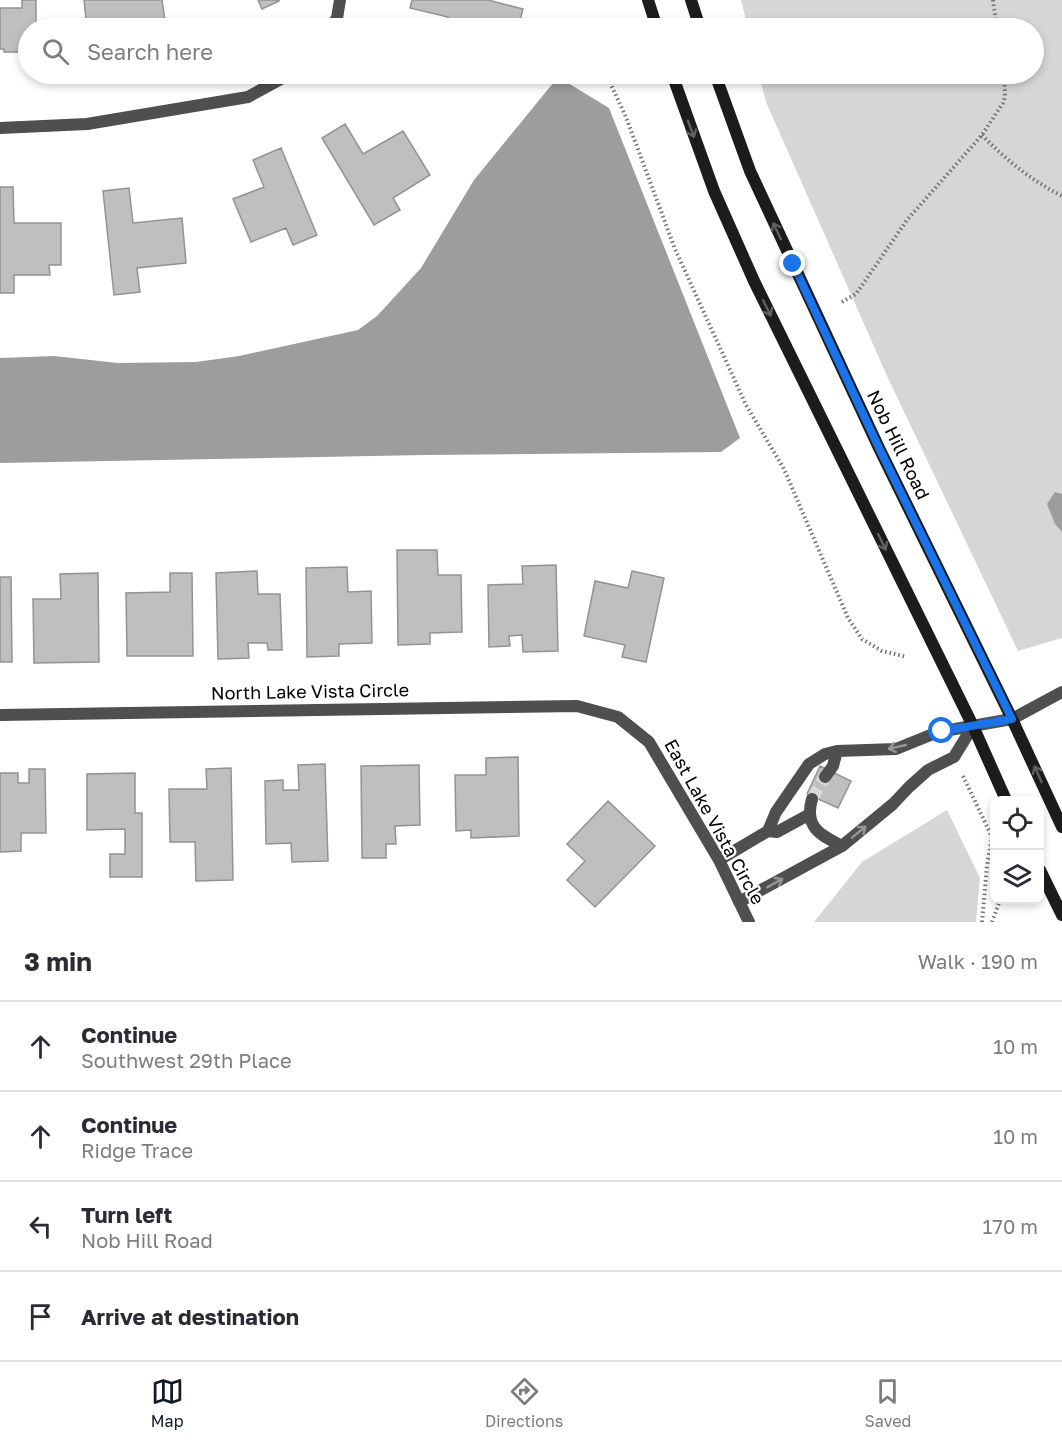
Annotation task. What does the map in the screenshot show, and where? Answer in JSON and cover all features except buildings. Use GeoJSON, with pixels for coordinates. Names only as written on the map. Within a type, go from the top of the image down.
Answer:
{"type":"FeatureCollection","features":[{"type":"Feature","properties":{"kind":"main road"},"geometry":{"type":"LineString","coordinates":[[648,0],[654,18]]}},
{"type":"Feature","properties":{"kind":"main road"},"geometry":{"type":"LineString","coordinates":[[691,0],[697,18]]}},
{"type":"Feature","properties":{"kind":"main road"},"geometry":{"type":"LineString","coordinates":[[676,84],[714,191],[754,281],[973,726],[1004,796]]}},
{"type":"Feature","properties":{"kind":"main road","name":"Nob Hill Road"},"geometry":{"type":"LineString","coordinates":[[719,84],[750,171],[879,448],[1012,719],[1062,827]]}},
{"type":"Feature","properties":{"kind":"main road"},"geometry":{"type":"LineString","coordinates":[[1044,878],[1062,915]]}},
{"type":"Feature","properties":{"kind":"street"},"geometry":{"type":"LineString","coordinates":[[337,18],[340,0]]}},
{"type":"Feature","properties":{"kind":"street"},"geometry":{"type":"LineString","coordinates":[[0,128],[87,124],[248,97],[272,84]]}},
{"type":"Feature","properties":{"kind":"street"},"geometry":{"type":"LineString","coordinates":[[768,831],[776,812],[809,764],[825,754],[837,751],[896,749],[938,732],[1012,719],[1062,692]]}},
{"type":"Feature","properties":{"kind":"street","name":"North Lake Vista Circle"},"geometry":{"type":"LineString","coordinates":[[0,715],[577,706],[618,717]]}},
{"type":"Feature","properties":{"kind":"street","name":"East Lake Vista Circle"},"geometry":{"type":"LineString","coordinates":[[618,717],[649,742],[719,860],[749,922]]}},
{"type":"Feature","properties":{"kind":"street"},"geometry":{"type":"LineString","coordinates":[[739,902],[842,846],[893,804],[928,770],[954,757],[973,726]]}},
{"type":"Feature","properties":{"kind":"street"},"geometry":{"type":"LineString","coordinates":[[825,777],[833,766],[837,751]]}},
{"type":"Feature","properties":{"kind":"street"},"geometry":{"type":"LineString","coordinates":[[812,799],[810,814],[816,830],[822,836],[842,846]]}},
{"type":"Feature","properties":{"kind":"street"},"geometry":{"type":"LineString","coordinates":[[719,860],[768,831],[777,831],[810,814]]}},
{"type":"Feature","properties":{"kind":"path"},"geometry":{"type":"LineString","coordinates":[[993,0],[996,18]]}},
{"type":"Feature","properties":{"kind":"path"},"geometry":{"type":"LineString","coordinates":[[611,84],[626,117],[675,249],[746,405],[784,469],[848,618],[862,639],[882,651],[907,657]]}},
{"type":"Feature","properties":{"kind":"path"},"geometry":{"type":"LineString","coordinates":[[843,302],[856,294],[918,207],[982,135],[1005,97],[1004,84]]}},
{"type":"Feature","properties":{"kind":"path"},"geometry":{"type":"LineString","coordinates":[[982,135],[1003,157],[1039,184],[1062,196]]}},
{"type":"Feature","properties":{"kind":"path"},"geometry":{"type":"LineString","coordinates":[[963,776],[990,833]]}},
{"type":"Feature","properties":{"kind":"path"},"geometry":{"type":"LineString","coordinates":[[982,922],[990,849]]}},
{"type":"Feature","properties":{"kind":"path"},"geometry":{"type":"LineString","coordinates":[[992,922],[999,904]]}},
{"type":"Feature","properties":{"kind":"shaded area"},"geometry":{"type":"Polygon","coordinates":[[[741,0],[1062,0],[1062,638],[1018,651],[887,376],[766,102],[762,84],[1044,84],[1044,18],[746,18],[741,0]]]}},
{"type":"Feature","properties":{"kind":"shaded area"},"geometry":{"type":"Polygon","coordinates":[[[552,84],[570,84],[609,108],[740,438],[721,452],[0,463],[0,358],[54,356],[118,363],[196,362],[239,356],[358,330],[377,316],[421,268],[474,180],[552,84]]]}},
{"type":"Feature","properties":{"kind":"shaded area"},"geometry":{"type":"Polygon","coordinates":[[[1055,492],[1062,494],[1062,532],[1055,524],[1047,504],[1055,492]]]}},
{"type":"Feature","properties":{"kind":"shaded area"},"geometry":{"type":"Polygon","coordinates":[[[947,810],[980,878],[976,922],[814,922],[862,862],[947,810]]]}},
{"type":"Feature","properties":{"kind":"tunnel"},"geometry":{"type":"LineString","coordinates":[[812,799],[825,777]]}},
{"type":"Feature","properties":{"kind":"route"},"geometry":{"type":"LineString","coordinates":[[793,264],[879,448],[1012,719],[942,731]]}}]}
